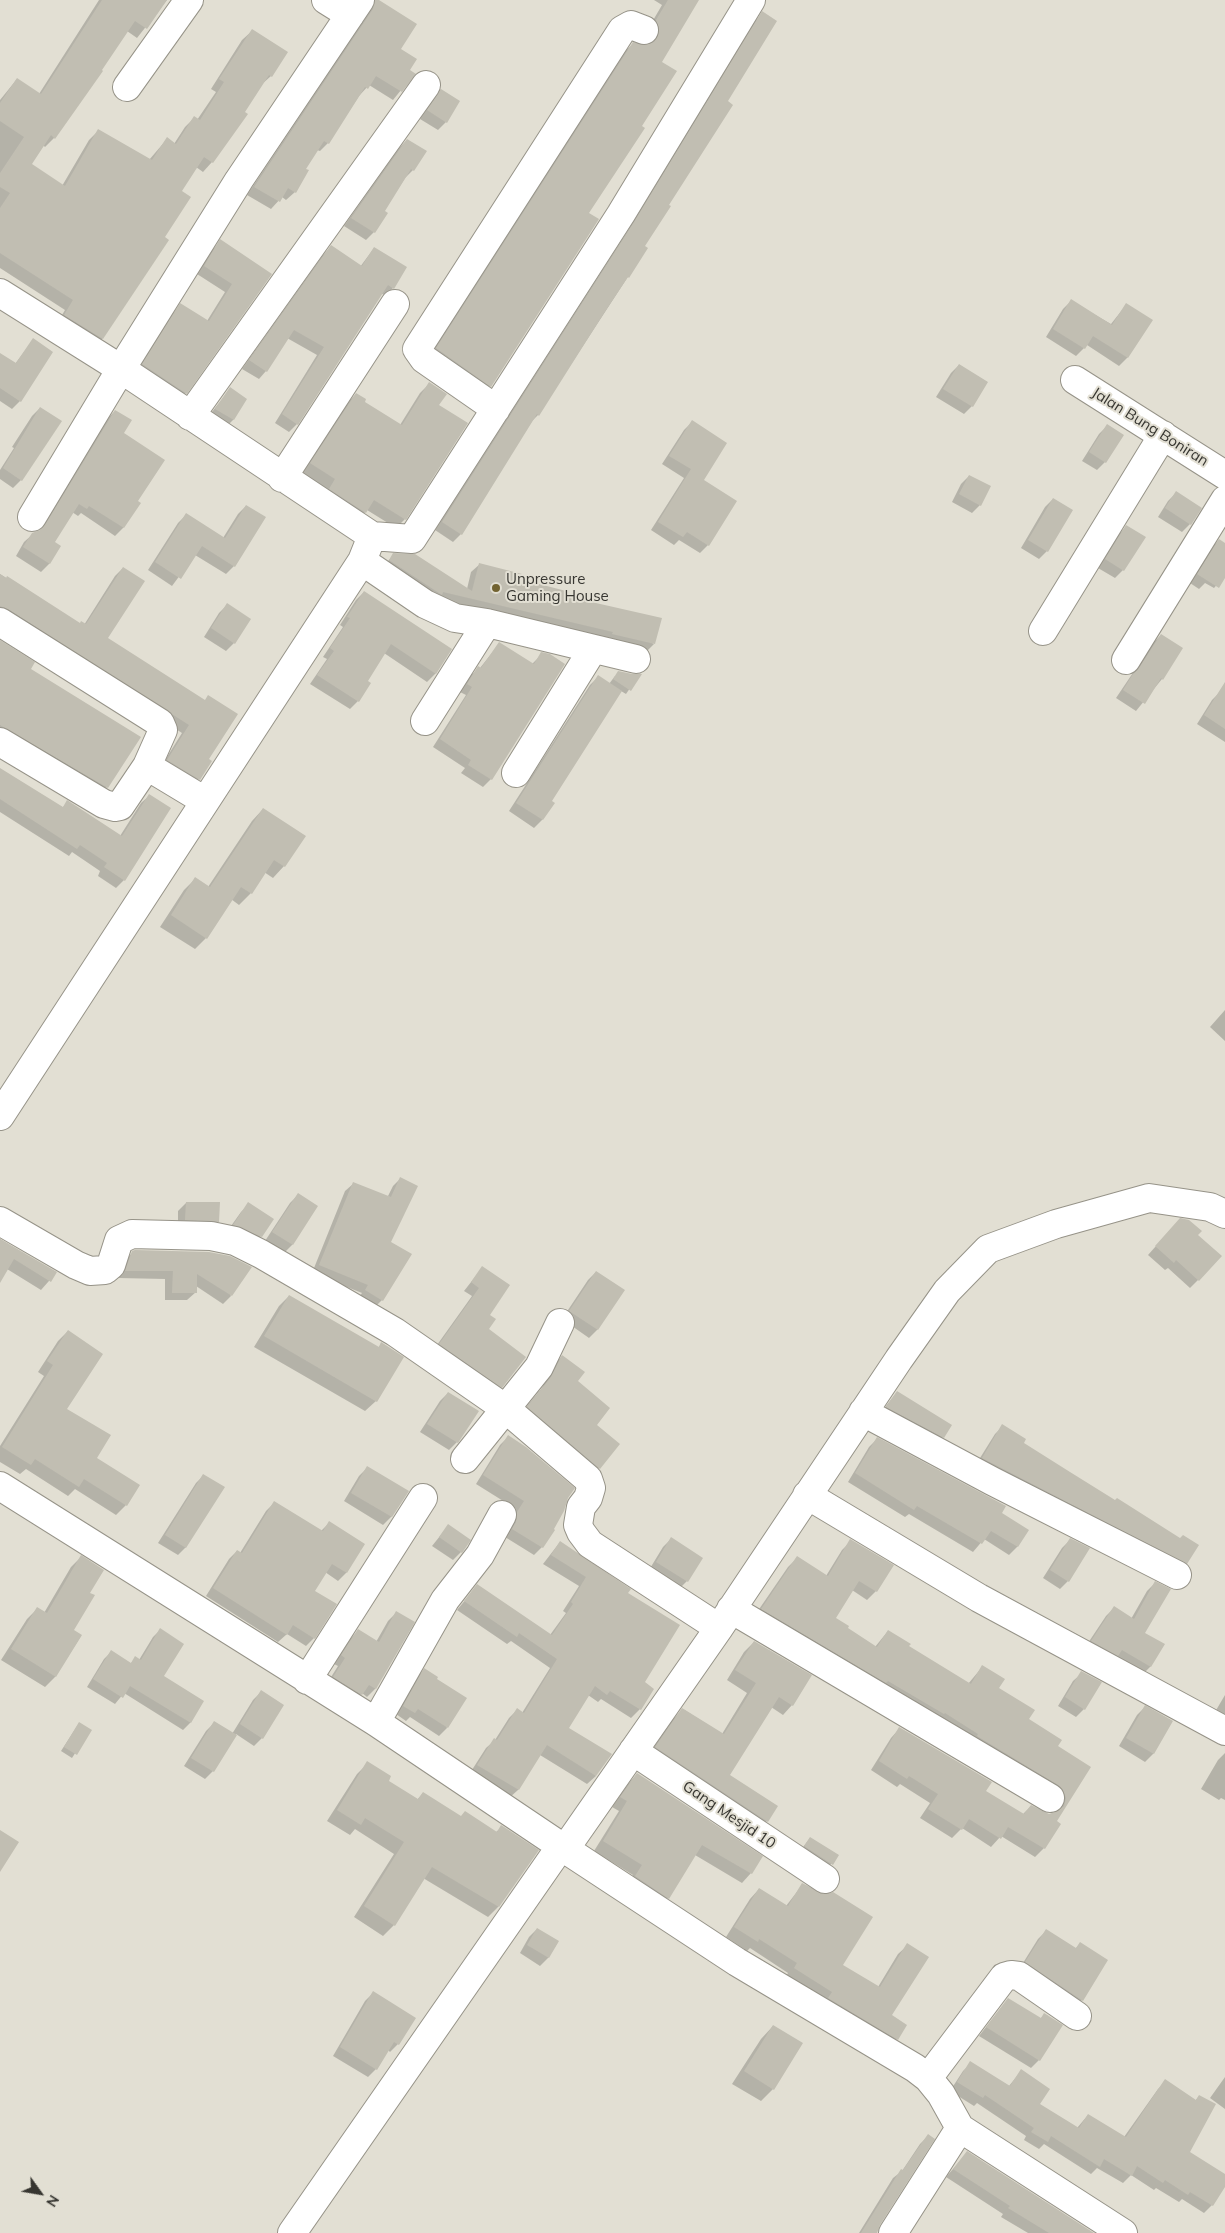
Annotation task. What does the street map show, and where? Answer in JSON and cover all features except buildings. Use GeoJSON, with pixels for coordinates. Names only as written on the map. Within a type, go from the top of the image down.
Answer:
{"type":"FeatureCollection","features":[{"type":"Feature","properties":{"kind":"street"},"geometry":{"type":"LineString","coordinates":[[127,87],[189,0]]}},
{"type":"Feature","properties":{"kind":"street"},"geometry":{"type":"LineString","coordinates":[[32,517],[121,369],[239,180],[355,7],[326,0]]}},
{"type":"Feature","properties":{"kind":"street"},"geometry":{"type":"LineString","coordinates":[[0,293],[121,369],[282,478],[372,536],[412,539],[622,214],[751,0]]}},
{"type":"Feature","properties":{"kind":"street"},"geometry":{"type":"LineString","coordinates":[[496,409],[424,359],[417,349],[622,30],[631,25],[644,30]]}},
{"type":"Feature","properties":{"kind":"street"},"geometry":{"type":"LineString","coordinates":[[190,416],[426,84]]}},
{"type":"Feature","properties":{"kind":"street"},"geometry":{"type":"LineString","coordinates":[[282,478],[395,304]]}},
{"type":"Feature","properties":{"kind":"street","name":"Jalan Bung Boniran"},"geometry":{"type":"LineString","coordinates":[[1075,380],[1225,475]]}},
{"type":"Feature","properties":{"kind":"street"},"geometry":{"type":"LineString","coordinates":[[1043,630],[1163,435]]}},
{"type":"Feature","properties":{"kind":"street"},"geometry":{"type":"LineString","coordinates":[[1126,660],[1225,500]]}},
{"type":"Feature","properties":{"kind":"street"},"geometry":{"type":"LineString","coordinates":[[0,1116],[362,561],[372,536]]}},
{"type":"Feature","properties":{"kind":"street"},"geometry":{"type":"LineString","coordinates":[[362,561],[425,604],[455,618],[487,623],[636,659]]}},
{"type":"Feature","properties":{"kind":"street"},"geometry":{"type":"LineString","coordinates":[[0,622],[160,723],[163,727],[163,734],[147,766],[120,806],[115,807],[104,804],[2,747]]}},
{"type":"Feature","properties":{"kind":"street"},"geometry":{"type":"LineString","coordinates":[[425,721],[487,623]]}},
{"type":"Feature","properties":{"kind":"street"},"geometry":{"type":"LineString","coordinates":[[516,773],[594,648]]}},
{"type":"Feature","properties":{"kind":"street"},"geometry":{"type":"LineString","coordinates":[[147,766],[205,801]]}},
{"type":"Feature","properties":{"kind":"street"},"geometry":{"type":"LineString","coordinates":[[292,2233],[725,1619],[863,1412],[947,1291],[988,1249],[1056,1224],[1149,1198],[1210,1207],[1225,1214]]}},
{"type":"Feature","properties":{"kind":"street"},"geometry":{"type":"LineString","coordinates":[[0,1221],[80,1267],[90,1270],[105,1270],[111,1265],[119,1240],[132,1234],[211,1236],[235,1240],[395,1332],[506,1409],[588,1480],[591,1488],[588,1498],[580,1507],[578,1525],[590,1544],[1050,1798]]}},
{"type":"Feature","properties":{"kind":"street"},"geometry":{"type":"LineString","coordinates":[[465,1459],[539,1367],[560,1322]]}},
{"type":"Feature","properties":{"kind":"street"},"geometry":{"type":"LineString","coordinates":[[863,1412],[992,1481],[1177,1575]]}},
{"type":"Feature","properties":{"kind":"street"},"geometry":{"type":"LineString","coordinates":[[0,1486],[376,1722],[736,1962],[915,2068],[928,2078],[942,2094],[960,2128],[1123,2233]]}},
{"type":"Feature","properties":{"kind":"street"},"geometry":{"type":"LineString","coordinates":[[807,1495],[979,1598],[1225,1731]]}},
{"type":"Feature","properties":{"kind":"street"},"geometry":{"type":"LineString","coordinates":[[308,1680],[423,1498]]}},
{"type":"Feature","properties":{"kind":"street"},"geometry":{"type":"LineString","coordinates":[[376,1722],[440,1608],[480,1555],[502,1515]]}},
{"type":"Feature","properties":{"kind":"street","name":"Gang Mesjid 10"},"geometry":{"type":"LineString","coordinates":[[633,1751],[825,1879]]}},
{"type":"Feature","properties":{"kind":"street"},"geometry":{"type":"LineString","coordinates":[[928,2078],[1004,1976],[1011,1974],[1019,1976],[1077,2016]]}},
{"type":"Feature","properties":{"kind":"street"},"geometry":{"type":"LineString","coordinates":[[893,2233],[960,2128]]}},
{"type":"Feature","properties":{"kind":"place","name":"Unpressure Gaming House"},"geometry":{"type":"Point","coordinates":[496,588]}}]}
